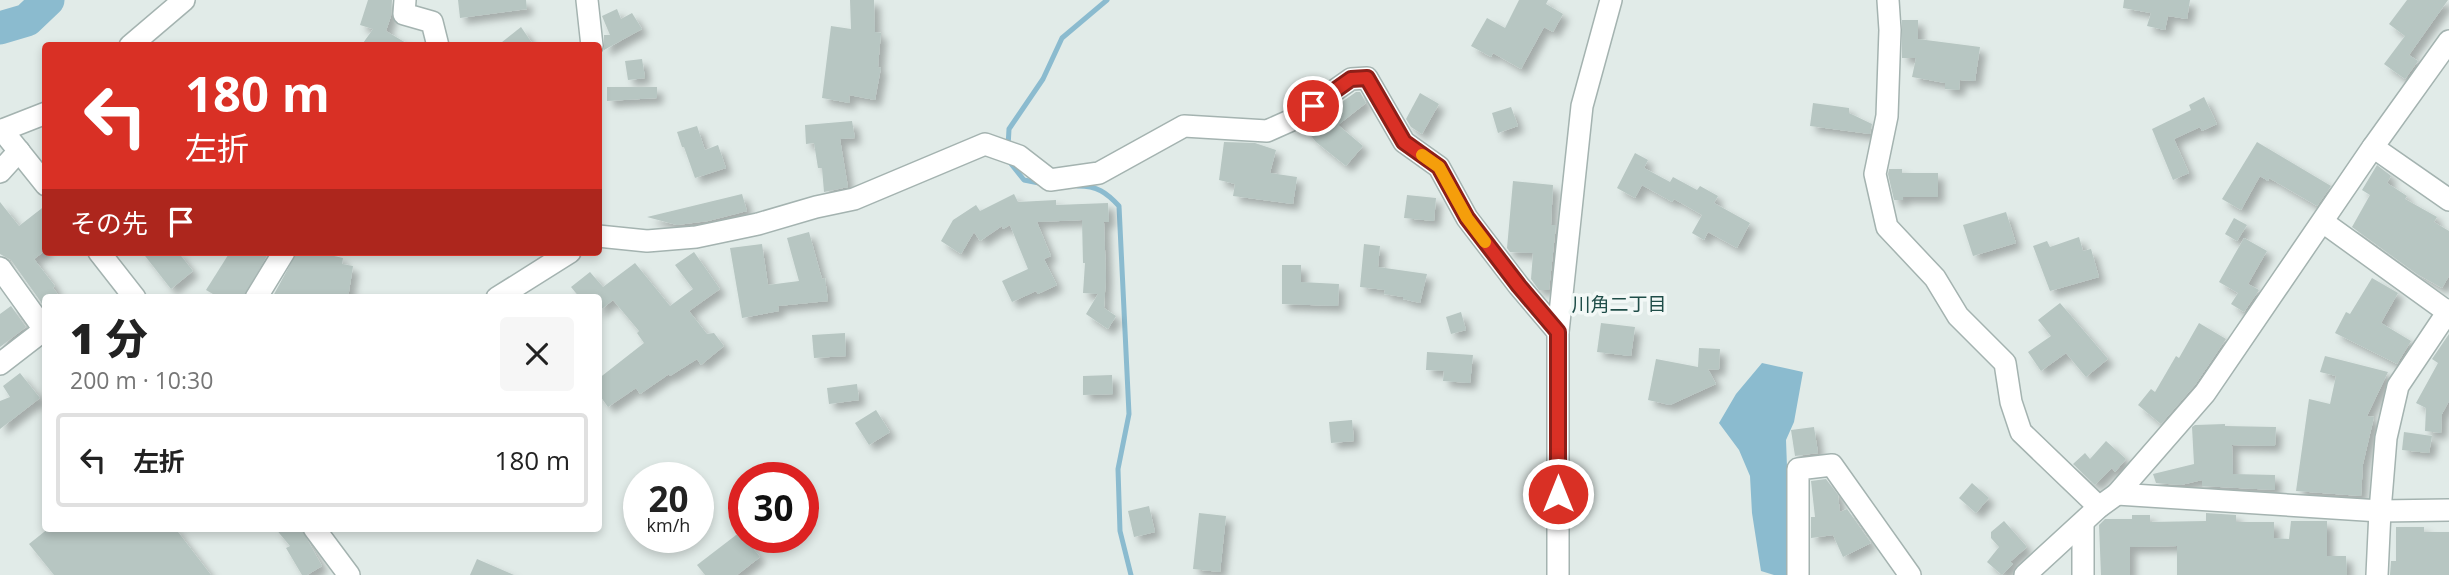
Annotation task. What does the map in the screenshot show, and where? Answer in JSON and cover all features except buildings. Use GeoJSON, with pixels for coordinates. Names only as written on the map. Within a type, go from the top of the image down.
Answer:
{"type":"FeatureCollection","features":[{"type":"Feature","properties":{"kind":"street"},"geometry":{"type":"LineString","coordinates":[[135,42],[184,0]]}},
{"type":"Feature","properties":{"kind":"street"},"geometry":{"type":"LineString","coordinates":[[405,0],[404,14],[432,22],[437,42]]}},
{"type":"Feature","properties":{"kind":"street"},"geometry":{"type":"LineString","coordinates":[[587,0],[592,42]]}},
{"type":"Feature","properties":{"kind":"street"},"geometry":{"type":"LineString","coordinates":[[1558,575],[1558,332],[1582,106],[1611,0]]}},
{"type":"Feature","properties":{"kind":"street"},"geometry":{"type":"LineString","coordinates":[[1888,0],[1890,30],[1887,116],[1875,174],[1887,227],[1935,278],[1958,316],[2005,363],[2011,402],[2021,432],[2099,507]]}},
{"type":"Feature","properties":{"kind":"street"},"geometry":{"type":"LineString","coordinates":[[2025,575],[2099,507],[2117,494],[2205,393],[2449,41]]}},
{"type":"Feature","properties":{"kind":"street"},"geometry":{"type":"LineString","coordinates":[[602,236],[659,240],[696,237],[758,224],[854,199],[985,144],[1018,156],[1050,180],[1099,173],[1184,126],[1267,131],[1294,119],[1351,79],[1367,78],[1404,142],[1439,167],[1467,218],[1558,332]]}},
{"type":"Feature","properties":{"kind":"street"},"geometry":{"type":"LineString","coordinates":[[42,115],[1,130],[42,179]]}},
{"type":"Feature","properties":{"kind":"street"},"geometry":{"type":"LineString","coordinates":[[2373,147],[2449,200]]}},
{"type":"Feature","properties":{"kind":"street"},"geometry":{"type":"LineString","coordinates":[[0,172],[19,151]]}},
{"type":"Feature","properties":{"kind":"street"},"geometry":{"type":"LineString","coordinates":[[2323,222],[2448,312],[2398,386],[2386,438],[2377,575]]}},
{"type":"Feature","properties":{"kind":"street"},"geometry":{"type":"LineString","coordinates":[[102,256],[132,294]]}},
{"type":"Feature","properties":{"kind":"street"},"geometry":{"type":"LineString","coordinates":[[258,294],[282,256]]}},
{"type":"Feature","properties":{"kind":"street"},"geometry":{"type":"LineString","coordinates":[[503,294],[564,256]]}},
{"type":"Feature","properties":{"kind":"street"},"geometry":{"type":"LineString","coordinates":[[0,268],[42,327]]}},
{"type":"Feature","properties":{"kind":"street"},"geometry":{"type":"LineString","coordinates":[[0,364],[42,333]]}},
{"type":"Feature","properties":{"kind":"street"},"geometry":{"type":"LineString","coordinates":[[1798,575],[1798,469],[1832,465],[1910,575]]}},
{"type":"Feature","properties":{"kind":"street"},"geometry":{"type":"LineString","coordinates":[[2117,494],[2380,511],[2449,510]]}},
{"type":"Feature","properties":{"kind":"street"},"geometry":{"type":"LineString","coordinates":[[2082,575],[2083,523]]}},
{"type":"Feature","properties":{"kind":"street"},"geometry":{"type":"LineString","coordinates":[[317,532],[349,575]]}},
{"type":"Feature","properties":{"kind":"water"},"geometry":{"type":"Polygon","coordinates":[[[1762,363],[1803,372],[1794,422],[1786,440],[1791,575],[1774,575],[1761,571],[1752,513],[1750,476],[1739,450],[1719,423],[1736,394],[1762,363]]]}},
{"type":"Feature","properties":{"kind":"waterway"},"geometry":{"type":"LineString","coordinates":[[0,28],[27,20],[48,0]]}},
{"type":"Feature","properties":{"kind":"waterway"},"geometry":{"type":"LineString","coordinates":[[1008,147],[1009,129],[1043,79],[1062,38],[1107,0]]}},
{"type":"Feature","properties":{"kind":"waterway"},"geometry":{"type":"LineString","coordinates":[[1008,160],[1024,180],[1044,184]]}},
{"type":"Feature","properties":{"kind":"waterway"},"geometry":{"type":"LineString","coordinates":[[1078,186],[1101,191],[1119,206],[1129,414],[1118,469],[1120,531],[1131,575]]}},
{"type":"Feature","properties":{"kind":"slow traffic"},"geometry":{"type":"LineString","coordinates":[[1422,155],[1439,167],[1467,218],[1485,242]]}},
{"type":"Feature","properties":{"kind":"district","name":"川角二丁目"},"geometry":{"type":"Point","coordinates":[1619,304]}},
{"type":"Feature","properties":{"kind":"route"},"geometry":{"type":"LineString","coordinates":[[1313,106],[1351,79],[1367,78],[1404,142],[1439,167],[1467,218],[1558,332],[1558,494]]}}]}
